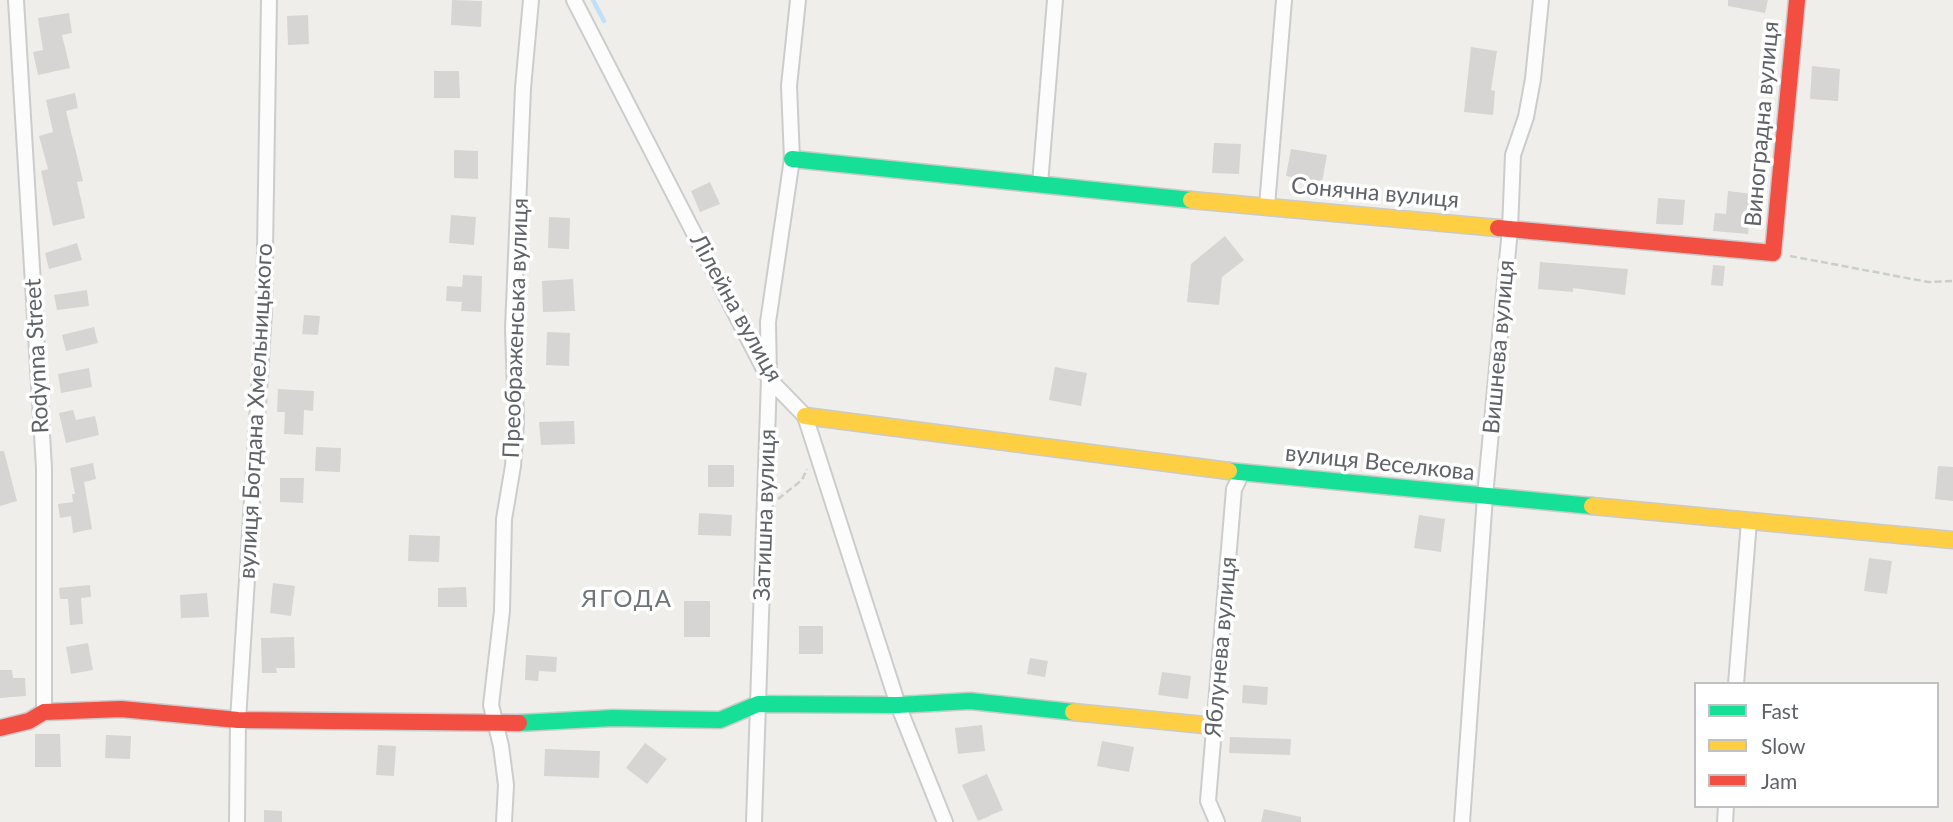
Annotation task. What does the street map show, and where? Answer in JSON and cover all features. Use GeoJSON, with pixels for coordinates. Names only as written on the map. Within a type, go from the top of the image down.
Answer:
{"type":"FeatureCollection","features":[{"type":"Feature","properties":{"kind":"street","name":"Rodynna Street"},"geometry":{"type":"LineString","coordinates":[[16,0],[44,468],[44,712]]}},
{"type":"Feature","properties":{"kind":"street","name":"вулиця Богдана Хмельницького"},"geometry":{"type":"LineString","coordinates":[[237,822],[238,720],[264,312],[269,0]]}},
{"type":"Feature","properties":{"kind":"street","name":"Преображенська вулиця"},"geometry":{"type":"LineString","coordinates":[[504,822],[506,785],[491,705],[502,611],[504,519],[513,466],[516,423],[513,328],[523,88],[531,0]]}},
{"type":"Feature","properties":{"kind":"street","name":"Лілейна вулиця"},"geometry":{"type":"LineString","coordinates":[[574,0],[769,379],[805,416],[898,705],[945,822]]}},
{"type":"Feature","properties":{"kind":"street","name":"Затишна вулиця"},"geometry":{"type":"LineString","coordinates":[[754,822],[769,379],[768,322],[792,159],[789,86],[799,0]]}},
{"type":"Feature","properties":{"kind":"street"},"geometry":{"type":"LineString","coordinates":[[1040,184],[1055,0]]}},
{"type":"Feature","properties":{"kind":"street"},"geometry":{"type":"LineString","coordinates":[[1266,206],[1284,0]]}},
{"type":"Feature","properties":{"kind":"street","name":"Вишнева вулиця"},"geometry":{"type":"LineString","coordinates":[[1462,822],[1485,496],[1510,229],[1513,155],[1526,117],[1533,79],[1541,0]]}},
{"type":"Feature","properties":{"kind":"street","name":"Виноградна вулиця"},"geometry":{"type":"LineString","coordinates":[[1773,253],[1797,0]]}},
{"type":"Feature","properties":{"kind":"street","name":"Сонячна вулиця"},"geometry":{"type":"LineString","coordinates":[[792,159],[1773,253]]}},
{"type":"Feature","properties":{"kind":"street","name":"вулиця Веселкова"},"geometry":{"type":"LineString","coordinates":[[805,416],[1242,472],[1953,540]]}},
{"type":"Feature","properties":{"kind":"street","name":"Яблунева вулиця"},"geometry":{"type":"LineString","coordinates":[[1217,822],[1208,801],[1234,489],[1242,472]]}},
{"type":"Feature","properties":{"kind":"street"},"geometry":{"type":"LineString","coordinates":[[1736,682],[1749,521]]}},
{"type":"Feature","properties":{"kind":"street"},"geometry":{"type":"LineString","coordinates":[[0,728],[29,721],[44,712],[121,709],[238,720],[496,724],[613,718],[720,720],[758,704],[898,705],[970,701],[1214,726]]}},
{"type":"Feature","properties":{"kind":"path"},"geometry":{"type":"LineString","coordinates":[[1773,253],[1928,282],[1953,281]]}},
{"type":"Feature","properties":{"kind":"building"},"geometry":{"type":"Polygon","coordinates":[[[452,0],[482,1],[481,27],[451,25],[452,0]]]}},
{"type":"Feature","properties":{"kind":"building"},"geometry":{"type":"Polygon","coordinates":[[[1728,0],[1768,0],[1765,13],[1728,6],[1728,0]]]}},
{"type":"Feature","properties":{"kind":"building"},"geometry":{"type":"Polygon","coordinates":[[[69,13],[72,33],[62,35],[70,68],[38,75],[33,52],[43,50],[38,18],[69,13]]]}},
{"type":"Feature","properties":{"kind":"building"},"geometry":{"type":"Polygon","coordinates":[[[308,15],[309,44],[288,45],[287,16],[308,15]]]}},
{"type":"Feature","properties":{"kind":"building"},"geometry":{"type":"Polygon","coordinates":[[[1471,47],[1497,51],[1491,90],[1495,91],[1493,115],[1464,112],[1471,47]]]}},
{"type":"Feature","properties":{"kind":"building"},"geometry":{"type":"Polygon","coordinates":[[[1812,66],[1840,69],[1838,101],[1810,99],[1812,66]]]}},
{"type":"Feature","properties":{"kind":"building"},"geometry":{"type":"Polygon","coordinates":[[[434,71],[459,71],[460,98],[434,98],[434,71]]]}},
{"type":"Feature","properties":{"kind":"building"},"geometry":{"type":"Polygon","coordinates":[[[75,93],[78,108],[66,111],[83,181],[77,182],[85,218],[53,226],[41,171],[48,169],[39,136],[53,132],[46,100],[75,93]]]}},
{"type":"Feature","properties":{"kind":"building"},"geometry":{"type":"Polygon","coordinates":[[[1214,143],[1241,144],[1239,174],[1212,173],[1214,143]]]}},
{"type":"Feature","properties":{"kind":"building"},"geometry":{"type":"Polygon","coordinates":[[[1291,149],[1327,155],[1322,182],[1286,176],[1291,149]]]}},
{"type":"Feature","properties":{"kind":"building"},"geometry":{"type":"Polygon","coordinates":[[[454,150],[478,151],[478,179],[454,178],[454,150]]]}},
{"type":"Feature","properties":{"kind":"building"},"geometry":{"type":"Polygon","coordinates":[[[710,182],[720,204],[700,212],[691,191],[710,182]]]}},
{"type":"Feature","properties":{"kind":"building"},"geometry":{"type":"Polygon","coordinates":[[[1728,191],[1752,194],[1748,234],[1713,231],[1715,213],[1726,214],[1728,191]]]}},
{"type":"Feature","properties":{"kind":"building"},"geometry":{"type":"Polygon","coordinates":[[[1658,198],[1685,200],[1683,225],[1656,224],[1658,198]]]}},
{"type":"Feature","properties":{"kind":"building"},"geometry":{"type":"Polygon","coordinates":[[[451,215],[476,217],[474,245],[449,243],[451,215]]]}},
{"type":"Feature","properties":{"kind":"building"},"geometry":{"type":"Polygon","coordinates":[[[549,217],[570,218],[569,249],[548,248],[549,217]]]}},
{"type":"Feature","properties":{"kind":"building"},"geometry":{"type":"Polygon","coordinates":[[[1225,236],[1244,260],[1222,277],[1219,305],[1187,302],[1191,264],[1225,236]]]}},
{"type":"Feature","properties":{"kind":"building"},"geometry":{"type":"Polygon","coordinates":[[[77,243],[82,260],[49,269],[45,253],[77,243]]]}},
{"type":"Feature","properties":{"kind":"building"},"geometry":{"type":"Polygon","coordinates":[[[1540,262],[1628,269],[1625,295],[1573,288],[1573,292],[1538,289],[1540,262]]]}},
{"type":"Feature","properties":{"kind":"building"},"geometry":{"type":"Polygon","coordinates":[[[1713,265],[1725,266],[1723,286],[1711,285],[1713,265]]]}},
{"type":"Feature","properties":{"kind":"building"},"geometry":{"type":"Polygon","coordinates":[[[463,275],[482,276],[481,312],[461,311],[462,302],[446,301],[447,286],[462,287],[463,275]]]}},
{"type":"Feature","properties":{"kind":"building"},"geometry":{"type":"Polygon","coordinates":[[[573,279],[575,311],[543,312],[542,281],[573,279]]]}},
{"type":"Feature","properties":{"kind":"building"},"geometry":{"type":"Polygon","coordinates":[[[87,290],[89,306],[57,310],[54,295],[87,290]]]}},
{"type":"Feature","properties":{"kind":"building"},"geometry":{"type":"Polygon","coordinates":[[[304,315],[320,316],[318,335],[302,334],[304,315]]]}},
{"type":"Feature","properties":{"kind":"building"},"geometry":{"type":"Polygon","coordinates":[[[94,327],[98,343],[66,351],[62,335],[94,327]]]}},
{"type":"Feature","properties":{"kind":"building"},"geometry":{"type":"Polygon","coordinates":[[[547,332],[570,333],[569,366],[546,365],[547,332]]]}},
{"type":"Feature","properties":{"kind":"building"},"geometry":{"type":"Polygon","coordinates":[[[1055,367],[1087,373],[1081,406],[1049,400],[1055,367]]]}},
{"type":"Feature","properties":{"kind":"building"},"geometry":{"type":"Polygon","coordinates":[[[89,368],[92,387],[61,393],[58,374],[89,368]]]}},
{"type":"Feature","properties":{"kind":"building"},"geometry":{"type":"Polygon","coordinates":[[[278,389],[314,391],[313,411],[304,410],[303,435],[284,434],[285,412],[277,412],[278,389]]]}},
{"type":"Feature","properties":{"kind":"building"},"geometry":{"type":"Polygon","coordinates":[[[73,410],[76,420],[95,416],[99,435],[66,443],[59,413],[73,410]]]}},
{"type":"Feature","properties":{"kind":"building"},"geometry":{"type":"Polygon","coordinates":[[[574,421],[575,444],[541,445],[539,422],[574,421]]]}},
{"type":"Feature","properties":{"kind":"building"},"geometry":{"type":"Polygon","coordinates":[[[316,447],[341,448],[340,472],[315,471],[316,447]]]}},
{"type":"Feature","properties":{"kind":"building"},"geometry":{"type":"Polygon","coordinates":[[[0,451],[4,451],[17,501],[0,506],[0,451]]]}},
{"type":"Feature","properties":{"kind":"building"},"geometry":{"type":"Polygon","coordinates":[[[93,463],[96,479],[84,482],[92,529],[73,533],[71,516],[60,518],[58,504],[73,502],[72,494],[75,494],[70,468],[93,463]]]}},
{"type":"Feature","properties":{"kind":"building"},"geometry":{"type":"Polygon","coordinates":[[[708,465],[734,465],[734,487],[708,487],[708,465]]]}},
{"type":"Feature","properties":{"kind":"building"},"geometry":{"type":"Polygon","coordinates":[[[1938,466],[1953,467],[1953,501],[1935,499],[1938,466]]]}},
{"type":"Feature","properties":{"kind":"building"},"geometry":{"type":"Polygon","coordinates":[[[280,478],[304,478],[303,503],[280,502],[280,478]]]}},
{"type":"Feature","properties":{"kind":"building"},"geometry":{"type":"Polygon","coordinates":[[[699,513],[732,515],[731,536],[698,535],[699,513]]]}},
{"type":"Feature","properties":{"kind":"building"},"geometry":{"type":"Polygon","coordinates":[[[1419,515],[1445,519],[1441,552],[1414,548],[1419,515]]]}},
{"type":"Feature","properties":{"kind":"building"},"geometry":{"type":"Polygon","coordinates":[[[409,535],[440,536],[439,562],[408,561],[409,535]]]}},
{"type":"Feature","properties":{"kind":"building"},"geometry":{"type":"Polygon","coordinates":[[[1869,558],[1892,561],[1887,594],[1864,591],[1869,558]]]}},
{"type":"Feature","properties":{"kind":"building"},"geometry":{"type":"Polygon","coordinates":[[[273,583],[295,586],[291,616],[270,613],[273,583]]]}},
{"type":"Feature","properties":{"kind":"building"},"geometry":{"type":"Polygon","coordinates":[[[90,585],[91,597],[81,598],[83,624],[70,625],[68,599],[60,599],[59,588],[90,585]]]}},
{"type":"Feature","properties":{"kind":"building"},"geometry":{"type":"Polygon","coordinates":[[[466,587],[467,607],[438,607],[438,588],[466,587]]]}},
{"type":"Feature","properties":{"kind":"building"},"geometry":{"type":"Polygon","coordinates":[[[207,593],[209,617],[181,618],[180,595],[207,593]]]}},
{"type":"Feature","properties":{"kind":"building"},"geometry":{"type":"Polygon","coordinates":[[[684,601],[710,601],[710,637],[684,637],[684,601]]]}},
{"type":"Feature","properties":{"kind":"building"},"geometry":{"type":"Polygon","coordinates":[[[799,626],[823,626],[823,654],[799,654],[799,626]]]}},
{"type":"Feature","properties":{"kind":"building"},"geometry":{"type":"Polygon","coordinates":[[[294,637],[295,668],[276,668],[277,673],[262,673],[261,638],[294,637]]]}},
{"type":"Feature","properties":{"kind":"building"},"geometry":{"type":"Polygon","coordinates":[[[88,643],[93,670],[71,674],[66,647],[88,643]]]}},
{"type":"Feature","properties":{"kind":"building"},"geometry":{"type":"Polygon","coordinates":[[[526,655],[557,657],[556,672],[539,671],[538,681],[525,680],[526,655]]]}},
{"type":"Feature","properties":{"kind":"building"},"geometry":{"type":"Polygon","coordinates":[[[1030,658],[1048,661],[1045,677],[1027,674],[1030,658]]]}},
{"type":"Feature","properties":{"kind":"building"},"geometry":{"type":"Polygon","coordinates":[[[0,670],[12,670],[13,678],[25,678],[26,696],[0,698],[0,670]]]}},
{"type":"Feature","properties":{"kind":"building"},"geometry":{"type":"Polygon","coordinates":[[[1162,672],[1191,676],[1188,699],[1158,695],[1162,672]]]}},
{"type":"Feature","properties":{"kind":"building"},"geometry":{"type":"Polygon","coordinates":[[[1243,685],[1268,687],[1267,705],[1242,703],[1243,685]]]}},
{"type":"Feature","properties":{"kind":"building"},"geometry":{"type":"Polygon","coordinates":[[[982,725],[985,751],[958,754],[955,728],[982,725]]]}},
{"type":"Feature","properties":{"kind":"building"},"geometry":{"type":"Polygon","coordinates":[[[35,734],[60,734],[61,767],[35,767],[35,734]]]}},
{"type":"Feature","properties":{"kind":"building"},"geometry":{"type":"Polygon","coordinates":[[[106,735],[131,736],[130,759],[105,758],[106,735]]]}},
{"type":"Feature","properties":{"kind":"building"},"geometry":{"type":"Polygon","coordinates":[[[1230,737],[1291,739],[1290,755],[1229,753],[1230,737]]]}},
{"type":"Feature","properties":{"kind":"building"},"geometry":{"type":"Polygon","coordinates":[[[1102,741],[1134,747],[1129,772],[1097,766],[1102,741]]]}},
{"type":"Feature","properties":{"kind":"building"},"geometry":{"type":"Polygon","coordinates":[[[645,743],[667,759],[647,784],[626,768],[645,743]]]}},
{"type":"Feature","properties":{"kind":"building"},"geometry":{"type":"Polygon","coordinates":[[[378,745],[396,746],[394,776],[376,775],[378,745]]]}},
{"type":"Feature","properties":{"kind":"building"},"geometry":{"type":"Polygon","coordinates":[[[545,749],[600,751],[599,778],[544,776],[545,749]]]}},
{"type":"Feature","properties":{"kind":"building"},"geometry":{"type":"Polygon","coordinates":[[[987,774],[1003,810],[978,821],[962,785],[987,774]]]}},
{"type":"Feature","properties":{"kind":"building"},"geometry":{"type":"Polygon","coordinates":[[[1264,809],[1301,817],[1301,822],[1261,822],[1264,809]]]}},
{"type":"Feature","properties":{"kind":"building"},"geometry":{"type":"Polygon","coordinates":[[[264,810],[282,811],[282,822],[264,822],[264,810]]]}},
{"type":"Feature","properties":{"kind":"waterway"},"geometry":{"type":"LineString","coordinates":[[593,0],[604,21]]}},
{"type":"Feature","properties":{"kind":"traffic: fast"},"geometry":{"type":"LineString","coordinates":[[792,159],[1191,200]]}},
{"type":"Feature","properties":{"kind":"traffic: fast"},"geometry":{"type":"LineString","coordinates":[[1229,471],[1592,506]]}},
{"type":"Feature","properties":{"kind":"traffic: fast"},"geometry":{"type":"LineString","coordinates":[[519,723],[613,718],[720,720],[758,704],[898,705],[970,701],[1073,712]]}},
{"type":"Feature","properties":{"kind":"traffic: slow"},"geometry":{"type":"LineString","coordinates":[[1191,200],[1498,228]]}},
{"type":"Feature","properties":{"kind":"traffic: slow"},"geometry":{"type":"LineString","coordinates":[[805,416],[1229,471]]}},
{"type":"Feature","properties":{"kind":"traffic: slow"},"geometry":{"type":"LineString","coordinates":[[1592,506],[1953,540]]}},
{"type":"Feature","properties":{"kind":"traffic: slow"},"geometry":{"type":"LineString","coordinates":[[1073,712],[1214,726]]}},
{"type":"Feature","properties":{"kind":"traffic: jam"},"geometry":{"type":"LineString","coordinates":[[1498,228],[1773,253],[1797,0]]}},
{"type":"Feature","properties":{"kind":"traffic: jam"},"geometry":{"type":"LineString","coordinates":[[0,728],[29,721],[44,712],[121,709],[238,720],[519,723]]}},
{"type":"Feature","properties":{"kind":"district","name":"ЯГОДА"},"geometry":{"type":"Point","coordinates":[627,599]}}]}
